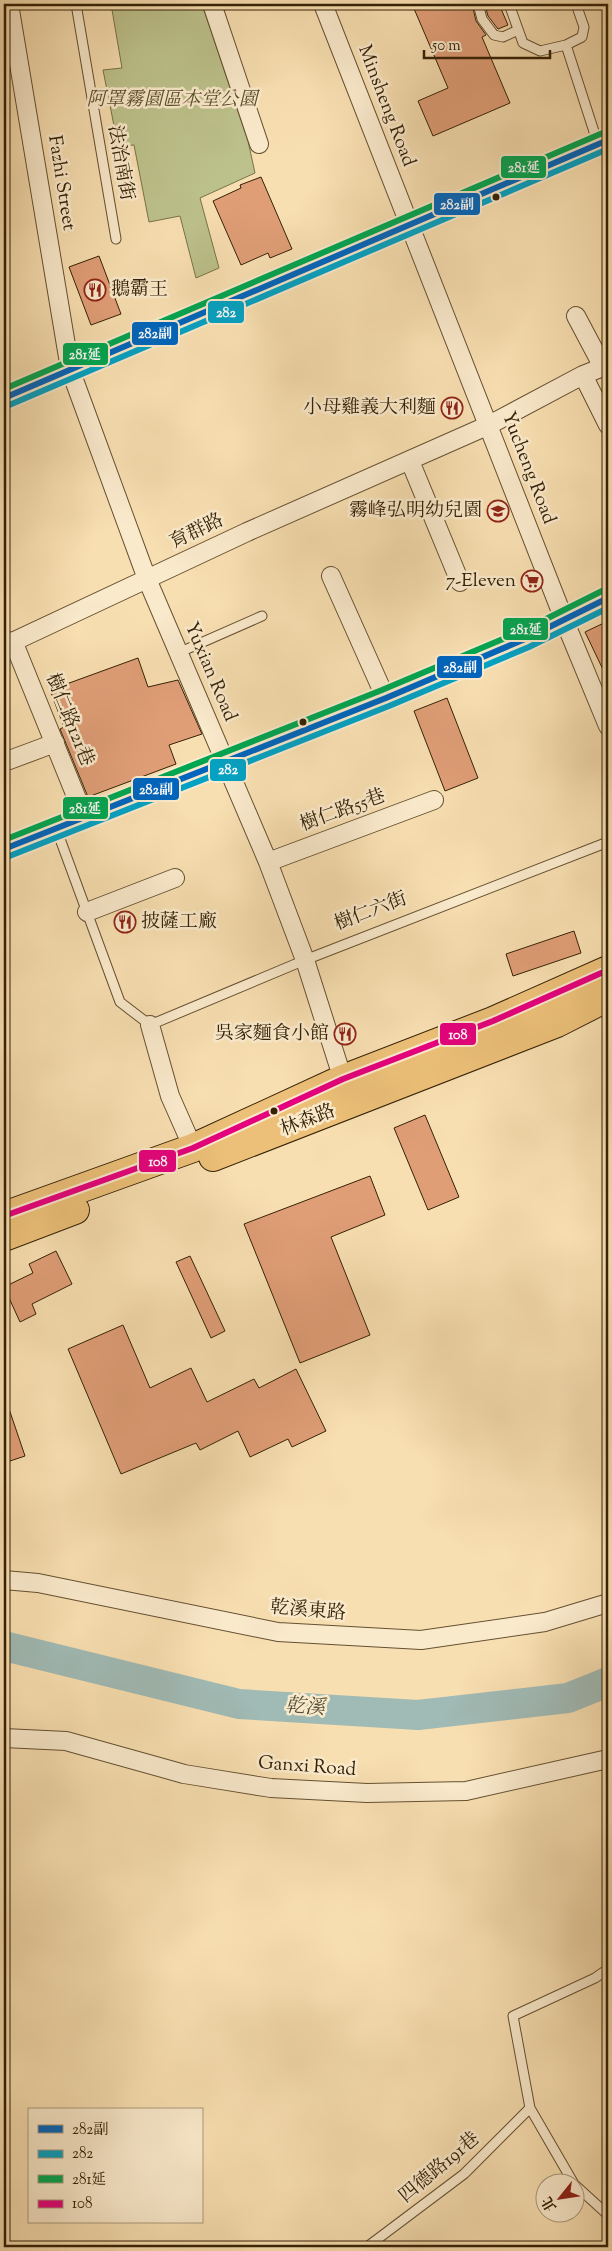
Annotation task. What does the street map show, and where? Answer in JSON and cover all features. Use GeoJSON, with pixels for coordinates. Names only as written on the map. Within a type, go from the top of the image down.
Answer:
{"type":"FeatureCollection","features":[{"type":"Feature","properties":{"kind":"main road","name":"林森路"},"geometry":{"type":"LineString","coordinates":[[4,1216],[193,1148],[343,1079],[502,1017],[608,970]]}},
{"type":"Feature","properties":{"kind":"main road","name":"林森路"},"geometry":{"type":"LineString","coordinates":[[4,1237],[351,1105],[557,1023],[608,997]]}},
{"type":"Feature","properties":{"kind":"street","name":"Fazhi Street"},"geometry":{"type":"LineString","coordinates":[[9,4],[70,369]]}},
{"type":"Feature","properties":{"kind":"street"},"geometry":{"type":"LineString","coordinates":[[212,4],[259,144]]}},
{"type":"Feature","properties":{"kind":"street","name":"Minsheng Road"},"geometry":{"type":"LineString","coordinates":[[323,4],[409,224]]}},
{"type":"Feature","properties":{"kind":"street"},"geometry":{"type":"LineString","coordinates":[[4,398],[603,142]]}},
{"type":"Feature","properties":{"kind":"street","name":"Yucheng Road"},"geometry":{"type":"LineString","coordinates":[[409,224],[565,622],[606,717]]}},
{"type":"Feature","properties":{"kind":"street"},"geometry":{"type":"LineString","coordinates":[[576,316],[606,366]]}},
{"type":"Feature","properties":{"kind":"street","name":"育群路"},"geometry":{"type":"LineString","coordinates":[[9,644],[247,532],[489,425],[584,375],[606,366]]}},
{"type":"Feature","properties":{"kind":"street","name":"Yuxian Road"},"geometry":{"type":"LineString","coordinates":[[70,369],[148,579],[268,862],[305,960],[351,1105]]}},
{"type":"Feature","properties":{"kind":"street"},"geometry":{"type":"LineString","coordinates":[[584,375],[608,425]]}},
{"type":"Feature","properties":{"kind":"street"},"geometry":{"type":"LineString","coordinates":[[410,461],[460,582]]}},
{"type":"Feature","properties":{"kind":"street"},"geometry":{"type":"LineString","coordinates":[[331,576],[386,698]]}},
{"type":"Feature","properties":{"kind":"street"},"geometry":{"type":"LineString","coordinates":[[4,849],[386,698],[565,622],[608,598]]}},
{"type":"Feature","properties":{"kind":"street","name":"樹仁路121巷"},"geometry":{"type":"LineString","coordinates":[[9,644],[55,743],[84,816]]}},
{"type":"Feature","properties":{"kind":"street"},"geometry":{"type":"LineString","coordinates":[[4,762],[55,743]]}},
{"type":"Feature","properties":{"kind":"street","name":"樹仁路55巷"},"geometry":{"type":"LineString","coordinates":[[268,862],[434,800]]}},
{"type":"Feature","properties":{"kind":"street"},"geometry":{"type":"LineString","coordinates":[[87,912],[175,878]]}},
{"type":"Feature","properties":{"kind":"street"},"geometry":{"type":"LineString","coordinates":[[150,1025],[170,1096],[193,1148]]}},
{"type":"Feature","properties":{"kind":"street","name":"乾溪東路"},"geometry":{"type":"LineString","coordinates":[[4,1580],[38,1583],[278,1632],[421,1640],[544,1622],[608,1603]]}},
{"type":"Feature","properties":{"kind":"street","name":"Ganxi Road"},"geometry":{"type":"LineString","coordinates":[[4,1738],[66,1742],[184,1774],[271,1788],[367,1793],[466,1791],[608,1759]]}},
{"type":"Feature","properties":{"kind":"lane","name":"法治南街"},"geometry":{"type":"LineString","coordinates":[[76,4],[116,239]]}},
{"type":"Feature","properties":{"kind":"lane"},"geometry":{"type":"LineString","coordinates":[[478,4],[482,19],[494,35],[503,37],[518,30]]}},
{"type":"Feature","properties":{"kind":"lane"},"geometry":{"type":"LineString","coordinates":[[509,4],[523,43],[540,52],[566,45],[582,37],[584,27],[576,4]]}},
{"type":"Feature","properties":{"kind":"lane"},"geometry":{"type":"LineString","coordinates":[[566,45],[603,142]]}},
{"type":"Feature","properties":{"kind":"lane"},"geometry":{"type":"LineString","coordinates":[[178,653],[262,616]]}},
{"type":"Feature","properties":{"kind":"lane"},"geometry":{"type":"LineString","coordinates":[[56,828],[120,1002],[150,1025]]}},
{"type":"Feature","properties":{"kind":"lane","name":"樹仁六街"},"geometry":{"type":"LineString","coordinates":[[150,1025],[305,960],[608,842]]}},
{"type":"Feature","properties":{"kind":"lane"},"geometry":{"type":"LineString","coordinates":[[568,2174],[530,2108],[513,2016],[595,1978],[608,1969]]}},
{"type":"Feature","properties":{"kind":"lane","name":"四德路191巷"},"geometry":{"type":"LineString","coordinates":[[367,2247],[464,2174],[530,2108]]}},
{"type":"Feature","properties":{"kind":"lane"},"geometry":{"type":"LineString","coordinates":[[584,2193],[608,2215]]}},
{"type":"Feature","properties":{"kind":"green space","name":"阿罩霧園區本堂公園"},"geometry":{"type":"Polygon","coordinates":[[[111,4],[202,4],[248,141],[255,173],[200,198],[219,268],[196,278],[180,216],[149,222],[134,145],[118,146],[103,70],[122,68],[111,4]]]}},
{"type":"Feature","properties":{"kind":"building"},"geometry":{"type":"Polygon","coordinates":[[[412,4],[472,4],[476,21],[486,35],[482,37],[510,103],[433,136],[418,101],[448,88],[412,4]]]}},
{"type":"Feature","properties":{"kind":"building"},"geometry":{"type":"Polygon","coordinates":[[[499,4],[508,25],[498,29],[488,16],[485,5],[499,4]]]}},
{"type":"Feature","properties":{"kind":"building"},"geometry":{"type":"Polygon","coordinates":[[[261,177],[292,249],[270,258],[268,253],[241,265],[213,201],[241,188],[240,185],[261,177]]]}},
{"type":"Feature","properties":{"kind":"building","name":"鵝霸王"},"geometry":{"type":"Polygon","coordinates":[[[99,256],[121,314],[91,325],[69,267],[99,256]]]}},
{"type":"Feature","properties":{"kind":"building"},"geometry":{"type":"Polygon","coordinates":[[[608,621],[608,680],[585,632],[608,621]]]}},
{"type":"Feature","properties":{"kind":"building"},"geometry":{"type":"Polygon","coordinates":[[[138,658],[148,687],[178,680],[202,734],[169,745],[176,764],[88,797],[60,729],[64,727],[50,690],[138,658]]]}},
{"type":"Feature","properties":{"kind":"building"},"geometry":{"type":"Polygon","coordinates":[[[447,698],[478,778],[445,791],[414,711],[447,698]]]}},
{"type":"Feature","properties":{"kind":"building"},"geometry":{"type":"Polygon","coordinates":[[[574,931],[581,953],[513,976],[506,954],[574,931]]]}},
{"type":"Feature","properties":{"kind":"building"},"geometry":{"type":"Polygon","coordinates":[[[425,1115],[459,1197],[428,1210],[394,1128],[425,1115]]]}},
{"type":"Feature","properties":{"kind":"building"},"geometry":{"type":"Polygon","coordinates":[[[370,1176],[385,1215],[331,1237],[370,1335],[300,1363],[244,1224],[370,1176]]]}},
{"type":"Feature","properties":{"kind":"building"},"geometry":{"type":"Polygon","coordinates":[[[56,1251],[72,1284],[32,1304],[36,1314],[20,1322],[4,1287],[33,1273],[29,1264],[56,1251]]]}},
{"type":"Feature","properties":{"kind":"building"},"geometry":{"type":"Polygon","coordinates":[[[190,1256],[225,1331],[211,1338],[176,1262],[190,1256]]]}},
{"type":"Feature","properties":{"kind":"building"},"geometry":{"type":"Polygon","coordinates":[[[123,1325],[150,1388],[191,1368],[207,1402],[254,1379],[259,1388],[296,1369],[326,1431],[292,1447],[288,1439],[250,1457],[238,1431],[200,1450],[196,1443],[121,1474],[68,1349],[123,1325]]]}},
{"type":"Feature","properties":{"kind":"building"},"geometry":{"type":"Polygon","coordinates":[[[6,1400],[25,1456],[4,1463],[4,1401],[6,1400]]]}},
{"type":"Feature","properties":{"kind":"waterway","name":"乾溪"},"geometry":{"type":"LineString","coordinates":[[4,1646],[239,1704],[418,1715],[568,1698],[608,1682]]}},
{"type":"Feature","properties":{"kind":"transit line","name":"281延"},"geometry":{"type":"LineString","coordinates":[[4,389],[605,132]]}},
{"type":"Feature","properties":{"kind":"transit line","name":"282副"},"geometry":{"type":"LineString","coordinates":[[4,398],[608,140]]}},
{"type":"Feature","properties":{"kind":"transit line","name":"282"},"geometry":{"type":"LineString","coordinates":[[7,406],[608,149]]}},
{"type":"Feature","properties":{"kind":"transit line","name":"281延"},"geometry":{"type":"LineString","coordinates":[[4,840],[382,690],[522,631],[604,590]]}},
{"type":"Feature","properties":{"kind":"transit line","name":"282副"},"geometry":{"type":"LineString","coordinates":[[4,849],[386,698],[525,639],[608,598]]}},
{"type":"Feature","properties":{"kind":"transit line","name":"282"},"geometry":{"type":"LineString","coordinates":[[7,857],[389,706],[529,647],[608,608]]}},
{"type":"Feature","properties":{"kind":"transit line","name":"108"},"geometry":{"type":"LineString","coordinates":[[4,1216],[193,1148],[343,1079],[493,1021],[608,970]]}},
{"type":"Feature","properties":{"kind":"place","name":"鵝霸王"},"geometry":{"type":"Point","coordinates":[95,290]}},
{"type":"Feature","properties":{"kind":"place","name":"小母雞義大利麵"},"geometry":{"type":"Point","coordinates":[452,408]}},
{"type":"Feature","properties":{"kind":"place","name":"霧峰弘明幼兒園"},"geometry":{"type":"Point","coordinates":[498,511]}},
{"type":"Feature","properties":{"kind":"place","name":"7-Eleven"},"geometry":{"type":"Point","coordinates":[532,581]}},
{"type":"Feature","properties":{"kind":"place","name":"披薩工廠"},"geometry":{"type":"Point","coordinates":[125,922]}},
{"type":"Feature","properties":{"kind":"place","name":"吳家麵食小館"},"geometry":{"type":"Point","coordinates":[345,1034]}}]}
